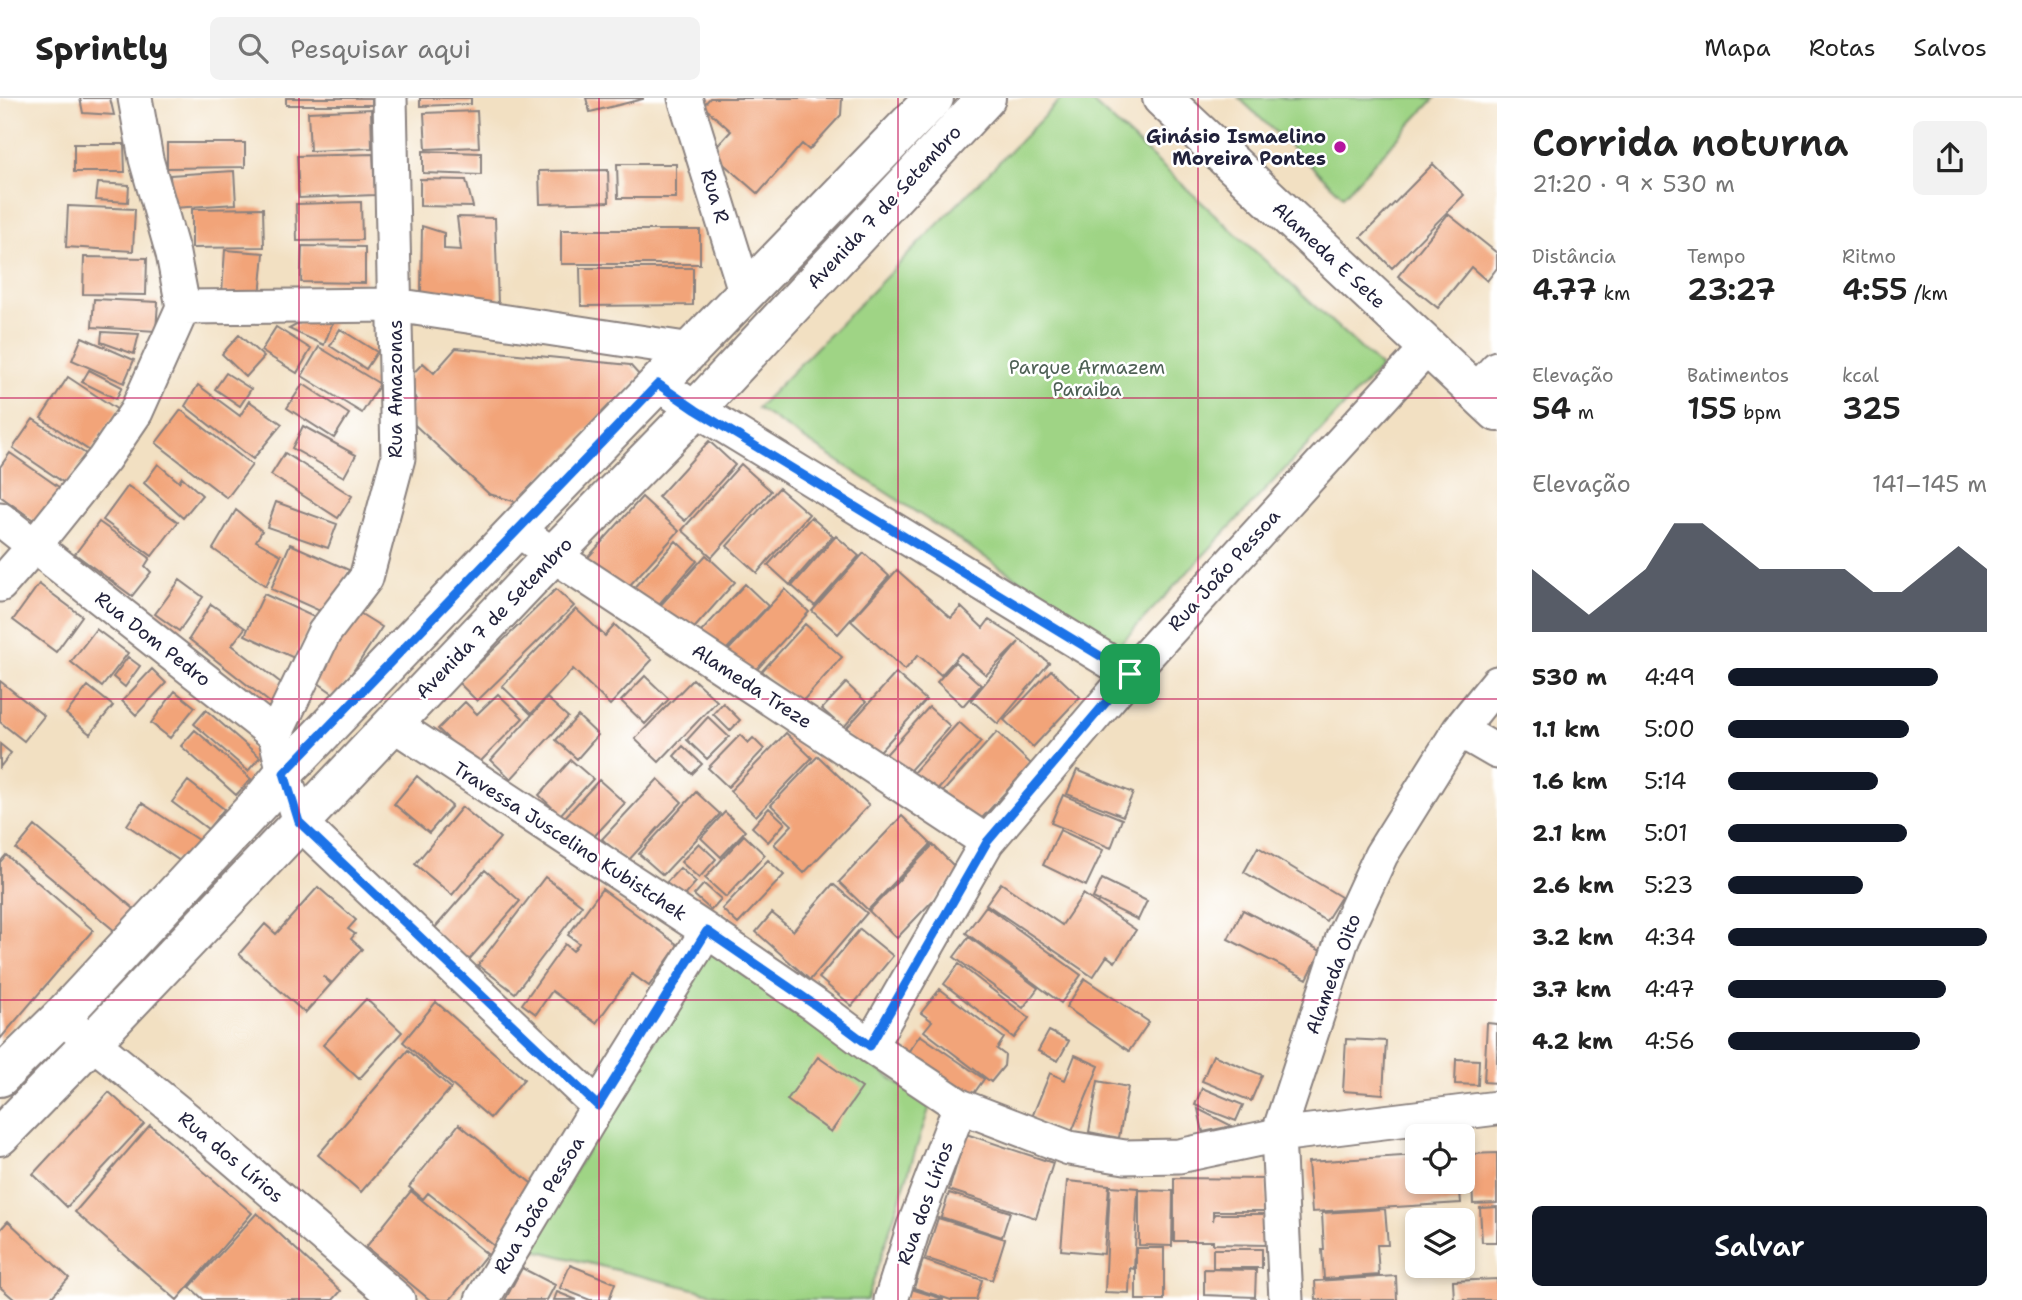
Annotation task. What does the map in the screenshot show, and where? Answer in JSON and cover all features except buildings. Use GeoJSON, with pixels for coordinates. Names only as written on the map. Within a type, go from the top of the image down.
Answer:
{"type":"FeatureCollection","features":[{"type":"Feature","properties":{"kind":"street"},"geometry":{"type":"LineString","coordinates":[[0,585],[104,459],[136,412],[183,307],[173,254],[146,159],[135,98]]}},
{"type":"Feature","properties":{"kind":"street","name":"Rua Amazonas"},"geometry":{"type":"LineString","coordinates":[[275,735],[324,633],[366,578],[398,458],[390,98]]}},
{"type":"Feature","properties":{"kind":"street","name":"Rua R"},"geometry":{"type":"LineString","coordinates":[[685,98],[746,294]]}},
{"type":"Feature","properties":{"kind":"street"},"geometry":{"type":"LineString","coordinates":[[0,1077],[61,1017],[284,773],[934,98]]}},
{"type":"Feature","properties":{"kind":"street","name":"Avenida 7 de Setembro"},"geometry":{"type":"LineString","coordinates":[[0,1136],[553,555],[696,410],[986,98]]}},
{"type":"Feature","properties":{"kind":"street","name":"Alameda E Sete"},"geometry":{"type":"LineString","coordinates":[[1162,98],[1427,347],[1490,390]]}},
{"type":"Feature","properties":{"kind":"street"},"geometry":{"type":"LineString","coordinates":[[183,307],[396,305],[692,350]]}},
{"type":"Feature","properties":{"kind":"street","name":"Rua João Pessoa"},"geometry":{"type":"LineString","coordinates":[[870,1046],[987,842],[1130,674],[1427,347]]}},
{"type":"Feature","properties":{"kind":"street"},"geometry":{"type":"LineString","coordinates":[[658,384],[696,410],[1130,674]]}},
{"type":"Feature","properties":{"kind":"street","name":"Rua Dom Pedro"},"geometry":{"type":"LineString","coordinates":[[0,519],[275,735]]}},
{"type":"Feature","properties":{"kind":"street","name":"Alameda Treze"},"geometry":{"type":"LineString","coordinates":[[517,529],[987,842]]}},
{"type":"Feature","properties":{"kind":"street","name":"Alameda Oito"},"geometry":{"type":"LineString","coordinates":[[1286,1300],[1278,1135],[1343,937],[1381,855],[1459,730],[1497,683]]}},
{"type":"Feature","properties":{"kind":"street","name":"Travessa Juscelino Kubistchek"},"geometry":{"type":"LineString","coordinates":[[393,724],[707,931],[960,1106],[1069,1148],[1125,1157],[1179,1156],[1278,1135],[1497,1108]]}},
{"type":"Feature","properties":{"kind":"street"},"geometry":{"type":"LineString","coordinates":[[1459,730],[1497,752]]}},
{"type":"Feature","properties":{"kind":"street"},"geometry":{"type":"LineString","coordinates":[[275,735],[299,822],[598,1106]]}},
{"type":"Feature","properties":{"kind":"street","name":"Rua João Pessoa"},"geometry":{"type":"LineString","coordinates":[[482,1300],[707,931]]}},
{"type":"Feature","properties":{"kind":"street","name":"Rua dos Lírios"},"geometry":{"type":"LineString","coordinates":[[61,1017],[199,1129],[398,1300]]}},
{"type":"Feature","properties":{"kind":"street","name":"Rua dos Lírios"},"geometry":{"type":"LineString","coordinates":[[891,1300],[914,1226],[960,1106]]}},
{"type":"Feature","properties":{"kind":"green space","name":"Parque Armazem Paraiba"},"geometry":{"type":"Polygon","coordinates":[[[1062,98],[1088,98],[1381,367],[1119,645],[757,408],[1062,98]]]}},
{"type":"Feature","properties":{"kind":"green space","name":"Ginásio Ismaelino Moreira Pontes"},"geometry":{"type":"Polygon","coordinates":[[[1239,98],[1435,98],[1343,196],[1239,98]]]}},
{"type":"Feature","properties":{"kind":"green space"},"geometry":{"type":"Polygon","coordinates":[[[710,950],[930,1106],[867,1300],[739,1300],[527,1248],[710,950]]]}},
{"type":"Feature","properties":{"kind":"place","name":"Ginásio Ismaelino Moreira Pontes"},"geometry":{"type":"Point","coordinates":[1340,147]}},
{"type":"Feature","properties":{"kind":"route"},"geometry":{"type":"LineString","coordinates":[[658,384],[696,410],[1130,674],[987,842],[870,1046],[707,931],[598,1106],[299,822],[284,773],[658,384]]}}]}
